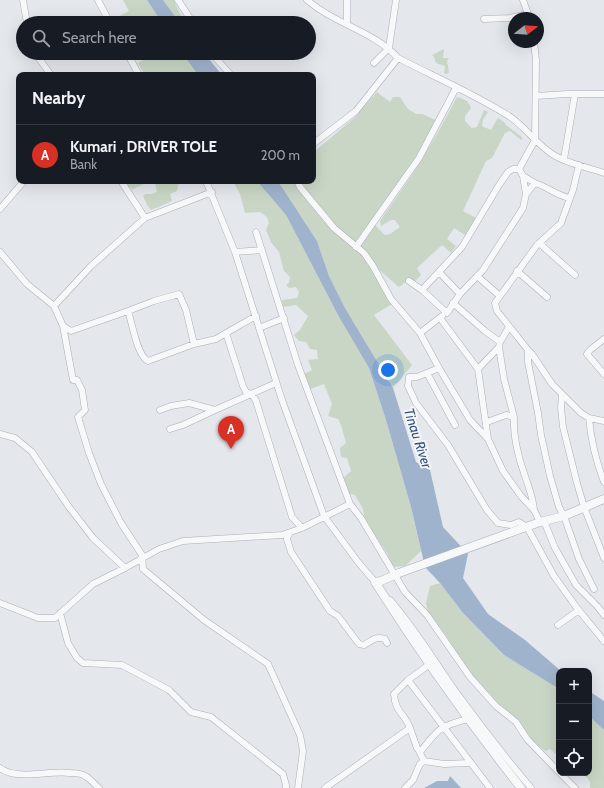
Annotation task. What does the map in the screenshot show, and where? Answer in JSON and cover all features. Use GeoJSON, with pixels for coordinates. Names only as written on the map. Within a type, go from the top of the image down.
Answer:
{"type":"FeatureCollection","features":[{"type":"Feature","properties":{"kind":"street"},"geometry":{"type":"LineString","coordinates":[[22,0],[25,16]]}},
{"type":"Feature","properties":{"kind":"street"},"geometry":{"type":"LineString","coordinates":[[98,0],[106,16]]}},
{"type":"Feature","properties":{"kind":"street"},"geometry":{"type":"LineString","coordinates":[[178,0],[188,16]]}},
{"type":"Feature","properties":{"kind":"street"},"geometry":{"type":"LineString","coordinates":[[307,0],[326,14],[389,48],[398,58],[509,116],[520,124],[534,140],[553,155],[604,173]]}},
{"type":"Feature","properties":{"kind":"street"},"geometry":{"type":"LineString","coordinates":[[347,0],[347,24]]}},
{"type":"Feature","properties":{"kind":"street"},"geometry":{"type":"LineString","coordinates":[[374,63],[389,48],[396,0]]}},
{"type":"Feature","properties":{"kind":"street"},"geometry":{"type":"LineString","coordinates":[[523,0],[528,12]]}},
{"type":"Feature","properties":{"kind":"street"},"geometry":{"type":"LineString","coordinates":[[484,19],[508,18]]}},
{"type":"Feature","properties":{"kind":"street"},"geometry":{"type":"LineString","coordinates":[[519,169],[534,140],[536,96],[534,48]]}},
{"type":"Feature","properties":{"kind":"street"},"geometry":{"type":"LineString","coordinates":[[316,142],[356,111],[398,58]]}},
{"type":"Feature","properties":{"kind":"street"},"geometry":{"type":"LineString","coordinates":[[40,60],[48,72]]}},
{"type":"Feature","properties":{"kind":"street"},"geometry":{"type":"LineString","coordinates":[[130,60],[137,72]]}},
{"type":"Feature","properties":{"kind":"street"},"geometry":{"type":"LineString","coordinates":[[217,60],[228,72]]}},
{"type":"Feature","properties":{"kind":"street"},"geometry":{"type":"LineString","coordinates":[[356,247],[419,158],[456,88]]}},
{"type":"Feature","properties":{"kind":"street"},"geometry":{"type":"LineString","coordinates":[[564,159],[575,94]]}},
{"type":"Feature","properties":{"kind":"street"},"geometry":{"type":"LineString","coordinates":[[536,96],[604,94]]}},
{"type":"Feature","properties":{"kind":"street"},"geometry":{"type":"LineString","coordinates":[[579,165],[561,223],[539,242],[495,303],[495,308],[532,354],[552,384],[562,395],[581,413],[589,418],[604,422]]}},
{"type":"Feature","properties":{"kind":"street"},"geometry":{"type":"LineString","coordinates":[[422,290],[462,247],[508,172],[513,169],[519,169]]}},
{"type":"Feature","properties":{"kind":"street"},"geometry":{"type":"LineString","coordinates":[[420,333],[447,313],[460,294],[477,276],[492,256],[523,208],[526,194],[523,176],[519,169]]}},
{"type":"Feature","properties":{"kind":"street"},"geometry":{"type":"LineString","coordinates":[[523,176],[562,197],[570,198]]}},
{"type":"Feature","properties":{"kind":"street"},"geometry":{"type":"LineString","coordinates":[[526,194],[536,183]]}},
{"type":"Feature","properties":{"kind":"street"},"geometry":{"type":"LineString","coordinates":[[0,209],[21,184]]}},
{"type":"Feature","properties":{"kind":"street"},"geometry":{"type":"LineString","coordinates":[[123,184],[145,218]]}},
{"type":"Feature","properties":{"kind":"street"},"geometry":{"type":"LineString","coordinates":[[208,184],[236,252],[276,383],[324,516],[358,562],[375,582],[468,719],[520,788]]}},
{"type":"Feature","properties":{"kind":"street"},"geometry":{"type":"LineString","coordinates":[[298,184],[334,228],[364,253],[391,299],[420,333],[470,420],[488,440],[504,471],[521,496],[534,510],[542,522],[576,585],[598,606],[604,615]]}},
{"type":"Feature","properties":{"kind":"street"},"geometry":{"type":"LineString","coordinates":[[54,306],[91,266],[145,218],[212,192]]}},
{"type":"Feature","properties":{"kind":"street"},"geometry":{"type":"LineString","coordinates":[[256,232],[298,365],[350,504],[361,518],[397,574],[405,592],[427,615],[470,677],[496,706],[516,722],[527,739],[556,768]]}},
{"type":"Feature","properties":{"kind":"street"},"geometry":{"type":"LineString","coordinates":[[539,242],[574,275]]}},
{"type":"Feature","properties":{"kind":"street"},"geometry":{"type":"LineString","coordinates":[[236,252],[262,250]]}},
{"type":"Feature","properties":{"kind":"street"},"geometry":{"type":"LineString","coordinates":[[0,252],[27,284],[54,306],[63,326],[72,380],[76,380],[82,390],[85,410],[78,417],[89,453],[104,491],[120,523],[142,555],[143,569],[204,620],[268,664],[300,735],[304,751],[298,788]]}},
{"type":"Feature","properties":{"kind":"street"},"geometry":{"type":"LineString","coordinates":[[517,271],[547,298]]}},
{"type":"Feature","properties":{"kind":"street"},"geometry":{"type":"LineString","coordinates":[[439,272],[460,294]]}},
{"type":"Feature","properties":{"kind":"street"},"geometry":{"type":"LineString","coordinates":[[477,276],[500,296]]}},
{"type":"Feature","properties":{"kind":"street"},"geometry":{"type":"LineString","coordinates":[[409,281],[422,290],[447,313]]}},
{"type":"Feature","properties":{"kind":"street"},"geometry":{"type":"LineString","coordinates":[[63,326],[71,331],[154,301],[179,294],[186,310],[194,344]]}},
{"type":"Feature","properties":{"kind":"street"},"geometry":{"type":"LineString","coordinates":[[453,303],[499,345],[504,379],[514,417],[520,460],[531,494],[534,510]]}},
{"type":"Feature","properties":{"kind":"street"},"geometry":{"type":"LineString","coordinates":[[128,310],[139,350],[148,361],[194,344],[216,339],[256,316]]}},
{"type":"Feature","properties":{"kind":"street"},"geometry":{"type":"LineString","coordinates":[[259,328],[284,318]]}},
{"type":"Feature","properties":{"kind":"street"},"geometry":{"type":"LineString","coordinates":[[440,318],[478,369],[487,422],[488,440]]}},
{"type":"Feature","properties":{"kind":"street"},"geometry":{"type":"LineString","coordinates":[[478,369],[499,345],[509,327]]}},
{"type":"Feature","properties":{"kind":"street"},"geometry":{"type":"LineString","coordinates":[[226,333],[243,386],[246,392],[252,394],[256,401],[292,517],[302,528]]}},
{"type":"Feature","properties":{"kind":"street"},"geometry":{"type":"LineString","coordinates":[[604,339],[587,354],[604,374]]}},
{"type":"Feature","properties":{"kind":"street"},"geometry":{"type":"LineString","coordinates":[[528,350],[528,362],[546,458],[559,507],[564,516],[579,559],[594,589]]}},
{"type":"Feature","properties":{"kind":"street"},"geometry":{"type":"LineString","coordinates":[[439,368],[417,377],[409,377],[408,386],[416,403],[448,445],[487,510],[498,523],[511,525],[519,522],[527,527],[554,576],[604,641]]}},
{"type":"Feature","properties":{"kind":"street"},"geometry":{"type":"LineString","coordinates":[[427,373],[455,425]]}},
{"type":"Feature","properties":{"kind":"street"},"geometry":{"type":"LineString","coordinates":[[170,429],[183,425],[276,383]]}},
{"type":"Feature","properties":{"kind":"street"},"geometry":{"type":"LineString","coordinates":[[562,395],[561,408],[563,427],[584,507],[604,558]]}},
{"type":"Feature","properties":{"kind":"street"},"geometry":{"type":"LineString","coordinates":[[160,410],[171,406],[189,403],[215,410]]}},
{"type":"Feature","properties":{"kind":"street"},"geometry":{"type":"LineString","coordinates":[[487,422],[506,416],[514,417]]}},
{"type":"Feature","properties":{"kind":"street"},"geometry":{"type":"LineString","coordinates":[[589,418],[596,458],[604,482]]}},
{"type":"Feature","properties":{"kind":"street"},"geometry":{"type":"LineString","coordinates":[[0,434],[15,438],[32,452],[69,507],[93,538],[125,568]]}},
{"type":"Feature","properties":{"kind":"street"},"geometry":{"type":"LineString","coordinates":[[375,582],[527,527],[603,502]]}},
{"type":"Feature","properties":{"kind":"street"},"geometry":{"type":"LineString","coordinates":[[0,603],[38,618],[55,618],[93,584],[159,549],[183,541],[282,535],[302,528],[350,504]]}},
{"type":"Feature","properties":{"kind":"street"},"geometry":{"type":"LineString","coordinates":[[288,533],[287,539],[291,552],[330,611],[338,616],[359,644],[364,645],[370,640],[379,637],[385,639],[387,643]]}},
{"type":"Feature","properties":{"kind":"street"},"geometry":{"type":"LineString","coordinates":[[386,600],[390,600],[403,614],[456,692],[531,788]]}},
{"type":"Feature","properties":{"kind":"street"},"geometry":{"type":"LineString","coordinates":[[558,625],[579,610]]}},
{"type":"Feature","properties":{"kind":"street"},"geometry":{"type":"LineString","coordinates":[[60,613],[68,643],[77,658],[83,663],[122,665],[169,690],[191,712],[211,717],[283,774],[286,788]]}},
{"type":"Feature","properties":{"kind":"street"},"geometry":{"type":"LineString","coordinates":[[424,761],[408,722],[394,703],[394,694],[408,680],[430,664]]}},
{"type":"Feature","properties":{"kind":"street"},"geometry":{"type":"LineString","coordinates":[[408,680],[490,788]]}},
{"type":"Feature","properties":{"kind":"street"},"geometry":{"type":"LineString","coordinates":[[419,751],[421,751],[436,732],[443,726],[468,719]]}},
{"type":"Feature","properties":{"kind":"street"},"geometry":{"type":"LineString","coordinates":[[325,788],[410,728]]}},
{"type":"Feature","properties":{"kind":"street"},"geometry":{"type":"LineString","coordinates":[[424,761],[444,764],[470,763]]}},
{"type":"Feature","properties":{"kind":"street"},"geometry":{"type":"LineString","coordinates":[[405,788],[413,780],[420,764],[424,761]]}},
{"type":"Feature","properties":{"kind":"street"},"geometry":{"type":"LineString","coordinates":[[0,768],[6,772],[31,774],[61,772],[81,774],[86,776],[99,788]]}},
{"type":"Feature","properties":{"kind":"street"},"geometry":{"type":"LineString","coordinates":[[564,776],[575,788]]}},
{"type":"Feature","properties":{"kind":"green space"},"geometry":{"type":"Polygon","coordinates":[[[123,0],[147,0],[157,16],[120,16],[129,11],[123,0]]]}},
{"type":"Feature","properties":{"kind":"green space"},"geometry":{"type":"Polygon","coordinates":[[[163,0],[174,0],[182,16],[175,16],[163,0]]]}},
{"type":"Feature","properties":{"kind":"green space"},"geometry":{"type":"Polygon","coordinates":[[[444,49],[443,58],[449,58],[447,61],[449,73],[446,74],[444,73],[445,66],[436,63],[432,55],[444,49]]]}},
{"type":"Feature","properties":{"kind":"green space"},"geometry":{"type":"Polygon","coordinates":[[[143,60],[187,60],[196,72],[143,72],[138,63],[143,60]]]}},
{"type":"Feature","properties":{"kind":"green space"},"geometry":{"type":"Polygon","coordinates":[[[377,92],[390,102],[393,97],[400,97],[408,109],[416,114],[422,114],[436,120],[426,144],[356,242],[338,230],[310,196],[303,184],[316,184],[316,150],[354,118],[377,92]]]}},
{"type":"Feature","properties":{"kind":"green space"},"geometry":{"type":"Polygon","coordinates":[[[457,97],[466,100],[470,105],[471,108],[465,116],[465,121],[472,128],[477,127],[484,110],[488,112],[483,120],[482,126],[491,130],[498,118],[523,138],[521,140],[510,131],[505,133],[492,158],[486,161],[463,211],[476,218],[465,235],[454,228],[447,239],[456,246],[451,253],[442,245],[417,268],[421,275],[414,282],[410,279],[399,287],[377,268],[360,246],[375,225],[385,235],[390,234],[400,227],[395,220],[391,220],[381,226],[380,221],[412,175],[457,97]]]}},
{"type":"Feature","properties":{"kind":"green space"},"geometry":{"type":"Polygon","coordinates":[[[128,184],[144,184],[133,189],[128,184]]]}},
{"type":"Feature","properties":{"kind":"green space"},"geometry":{"type":"Polygon","coordinates":[[[155,184],[178,184],[177,191],[170,194],[172,201],[151,210],[143,196],[145,194],[157,192],[155,184]]]}},
{"type":"Feature","properties":{"kind":"green space"},"geometry":{"type":"Polygon","coordinates":[[[235,184],[260,184],[286,215],[339,317],[369,368],[386,420],[411,507],[421,551],[405,566],[393,567],[387,553],[365,521],[363,509],[355,495],[344,493],[340,481],[351,471],[347,458],[341,457],[340,448],[346,443],[341,425],[338,419],[328,416],[332,404],[324,384],[310,389],[304,374],[312,370],[308,360],[318,359],[317,350],[310,349],[306,342],[299,341],[294,335],[300,330],[308,316],[296,305],[283,307],[282,300],[297,298],[299,292],[296,287],[289,288],[286,285],[289,283],[290,277],[284,271],[279,252],[271,242],[266,230],[269,223],[267,217],[260,212],[245,213],[240,194],[235,184]]]}},
{"type":"Feature","properties":{"kind":"green space"},"geometry":{"type":"Polygon","coordinates":[[[280,184],[297,184],[308,202],[316,211],[366,259],[382,284],[392,304],[374,315],[412,365],[393,388],[345,308],[329,276],[317,241],[280,184]]]}},
{"type":"Feature","properties":{"kind":"green space"},"geometry":{"type":"Polygon","coordinates":[[[440,583],[463,613],[504,655],[556,687],[556,754],[550,749],[546,751],[533,743],[529,735],[501,705],[498,707],[472,677],[445,634],[428,612],[426,603],[430,586],[440,583]]]}},
{"type":"Feature","properties":{"kind":"green space"},"geometry":{"type":"Polygon","coordinates":[[[592,719],[604,730],[604,788],[590,788],[590,782],[585,776],[592,776],[592,719]]]}},
{"type":"Feature","properties":{"kind":"water"},"geometry":{"type":"Polygon","coordinates":[[[147,0],[163,0],[175,16],[157,16],[147,0]]]}},
{"type":"Feature","properties":{"kind":"water"},"geometry":{"type":"Polygon","coordinates":[[[187,60],[210,60],[220,72],[196,72],[187,60]]]}},
{"type":"Feature","properties":{"kind":"water"},"geometry":{"type":"Polygon","coordinates":[[[260,184],[280,184],[317,241],[329,276],[345,308],[393,388],[416,462],[430,470],[443,527],[468,554],[463,578],[488,614],[525,640],[558,668],[556,668],[556,687],[504,655],[463,613],[440,583],[425,567],[411,507],[386,420],[369,368],[339,317],[286,215],[260,184]]]}},
{"type":"Feature","properties":{"kind":"water"},"geometry":{"type":"Polygon","coordinates":[[[592,693],[604,701],[604,730],[592,719],[592,693]]]}},
{"type":"Feature","properties":{"kind":"water"},"geometry":{"type":"Polygon","coordinates":[[[450,776],[461,788],[424,788],[437,781],[448,781],[450,776]]]}},
{"type":"Feature","properties":{"kind":"place","name":"Kumari , DRIVER TOLE"},"geometry":{"type":"Point","coordinates":[231,449]}},
{"type":"Feature","properties":{"kind":"water label","name":"Tinau River"},"geometry":{"type":"Point","coordinates":[418,438]}}]}
